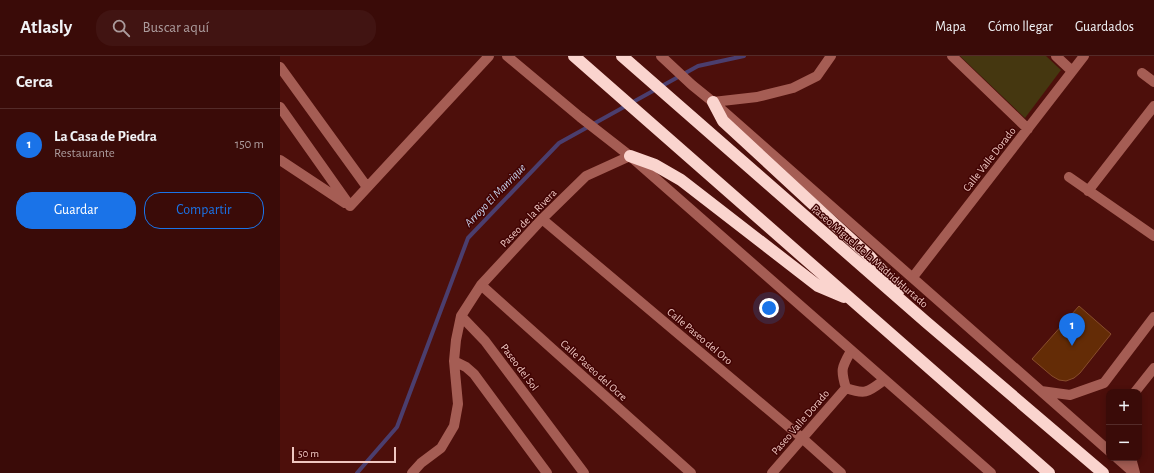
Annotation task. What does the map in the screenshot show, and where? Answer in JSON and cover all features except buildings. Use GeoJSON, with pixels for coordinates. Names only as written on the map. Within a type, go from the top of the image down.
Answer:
{"type":"FeatureCollection","features":[{"type":"Feature","properties":{"kind":"highway"},"geometry":{"type":"LineString","coordinates":[[574,56],[1049,473]]}},
{"type":"Feature","properties":{"kind":"highway","name":"Paseo Miguel de la Madrid Hurtado"},"geometry":{"type":"LineString","coordinates":[[622,56],[926,322],[1102,473]]}},
{"type":"Feature","properties":{"kind":"highway"},"geometry":{"type":"LineString","coordinates":[[713,102],[723,120],[870,256],[926,322]]}},
{"type":"Feature","properties":{"kind":"highway"},"geometry":{"type":"LineString","coordinates":[[630,156],[655,164],[681,180],[818,286],[853,301]]}},
{"type":"Feature","properties":{"kind":"street"},"geometry":{"type":"LineString","coordinates":[[350,206],[489,56]]}},
{"type":"Feature","properties":{"kind":"street"},"geometry":{"type":"LineString","coordinates":[[507,56],[602,135],[630,156],[991,473]]}},
{"type":"Feature","properties":{"kind":"street"},"geometry":{"type":"LineString","coordinates":[[661,56],[692,85],[1106,448]]}},
{"type":"Feature","properties":{"kind":"street"},"geometry":{"type":"LineString","coordinates":[[713,102],[757,98],[793,88],[817,76],[831,56]]}},
{"type":"Feature","properties":{"kind":"street"},"geometry":{"type":"LineString","coordinates":[[952,56],[1028,129]]}},
{"type":"Feature","properties":{"kind":"street"},"geometry":{"type":"LineString","coordinates":[[1056,56],[1072,71]]}},
{"type":"Feature","properties":{"kind":"street","name":"Calle Valle Dorado"},"geometry":{"type":"LineString","coordinates":[[913,278],[1084,56]]}},
{"type":"Feature","properties":{"kind":"street"},"geometry":{"type":"LineString","coordinates":[[280,67],[368,187]]}},
{"type":"Feature","properties":{"kind":"street"},"geometry":{"type":"LineString","coordinates":[[1142,73],[1154,82]]}},
{"type":"Feature","properties":{"kind":"street"},"geometry":{"type":"LineString","coordinates":[[1088,191],[1154,106]]}},
{"type":"Feature","properties":{"kind":"street"},"geometry":{"type":"LineString","coordinates":[[280,107],[350,206]]}},
{"type":"Feature","properties":{"kind":"street","name":"Paseo de la Rivera"},"geometry":{"type":"LineString","coordinates":[[461,316],[481,285],[542,219],[586,176],[630,156]]}},
{"type":"Feature","properties":{"kind":"street"},"geometry":{"type":"LineString","coordinates":[[280,160],[350,206]]}},
{"type":"Feature","properties":{"kind":"street"},"geometry":{"type":"LineString","coordinates":[[1069,177],[1154,236]]}},
{"type":"Feature","properties":{"kind":"street","name":"Calle Paseo del Oro"},"geometry":{"type":"LineString","coordinates":[[542,219],[802,438],[841,473]]}},
{"type":"Feature","properties":{"kind":"street","name":"Calle Paseo del Ocre"},"geometry":{"type":"LineString","coordinates":[[481,285],[691,473]]}},
{"type":"Feature","properties":{"kind":"street"},"geometry":{"type":"LineString","coordinates":[[412,473],[421,463],[442,448],[454,426],[458,404],[454,361],[456,340],[461,316]]}},
{"type":"Feature","properties":{"kind":"street","name":"Paseo del Sol"},"geometry":{"type":"LineString","coordinates":[[461,316],[485,341],[584,473]]}},
{"type":"Feature","properties":{"kind":"street"},"geometry":{"type":"LineString","coordinates":[[1041,391],[1070,395],[1104,383],[1154,317]]}},
{"type":"Feature","properties":{"kind":"street"},"geometry":{"type":"LineString","coordinates":[[851,351],[843,364],[842,370],[846,388],[859,392],[871,389],[884,380]]}},
{"type":"Feature","properties":{"kind":"street"},"geometry":{"type":"LineString","coordinates":[[454,361],[466,367],[474,374],[547,473]]}},
{"type":"Feature","properties":{"kind":"street"},"geometry":{"type":"LineString","coordinates":[[1137,389],[1154,368]]}},
{"type":"Feature","properties":{"kind":"street","name":"Paseo Valle Dorado"},"geometry":{"type":"LineString","coordinates":[[772,473],[846,388]]}},
{"type":"Feature","properties":{"kind":"street"},"geometry":{"type":"LineString","coordinates":[[1120,461],[1134,473]]}},
{"type":"Feature","properties":{"kind":"street"},"geometry":{"type":"LineString","coordinates":[[1132,461],[1134,473]]}},
{"type":"Feature","properties":{"kind":"shaded area"},"geometry":{"type":"Polygon","coordinates":[[[960,56],[1046,56],[1061,70],[1025,118],[960,56]]]}},
{"type":"Feature","properties":{"kind":"waterway","name":"Arroyo El Manrique"},"geometry":{"type":"LineString","coordinates":[[357,473],[397,427],[468,238],[559,143],[698,66],[744,56]]}},
{"type":"Feature","properties":{"kind":"place","name":"La Casa de Piedra"},"geometry":{"type":"Point","coordinates":[1072,346]}}]}
